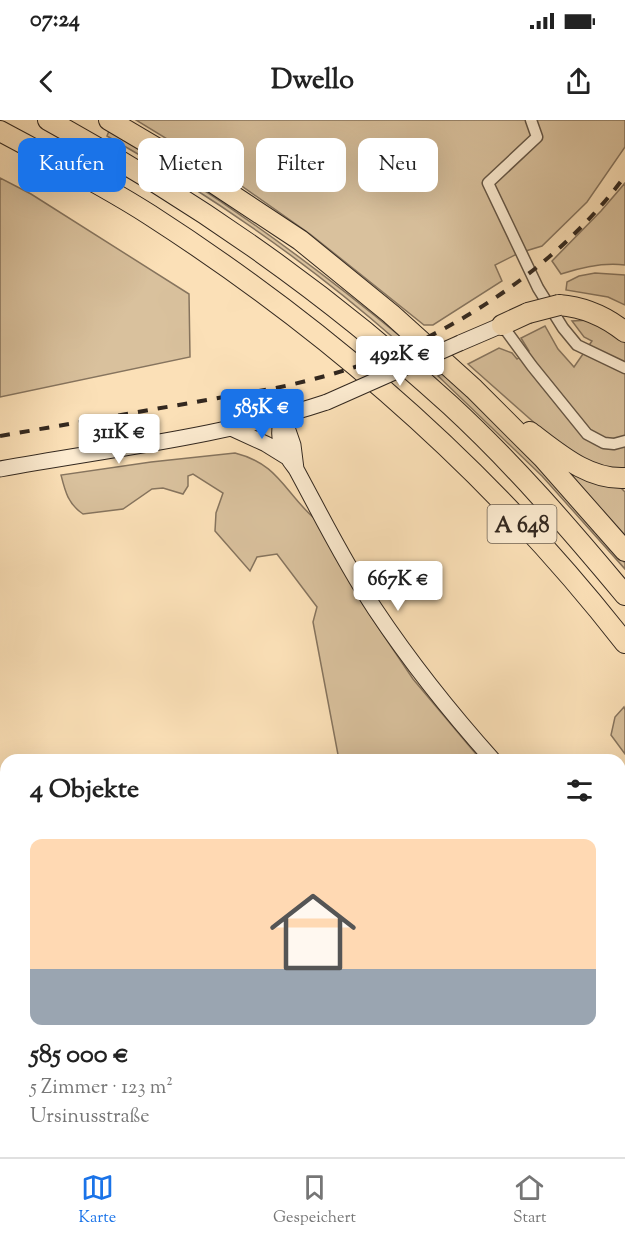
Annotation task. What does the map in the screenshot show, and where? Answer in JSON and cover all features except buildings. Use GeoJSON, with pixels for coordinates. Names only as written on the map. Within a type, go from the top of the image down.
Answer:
{"type":"FeatureCollection","features":[{"type":"Feature","properties":{"kind":"highway","name":"A 648"},"geometry":{"type":"LineString","coordinates":[[48,120],[175,194],[252,246],[363,329],[451,405],[567,525],[625,595]]}},
{"type":"Feature","properties":{"kind":"highway"},"geometry":{"type":"LineString","coordinates":[[109,120],[197,172],[300,240],[391,314],[474,389],[562,479],[625,551]]}},
{"type":"Feature","properties":{"kind":"highway","name":"A 648"},"geometry":{"type":"LineString","coordinates":[[0,131],[148,214],[228,267],[350,359],[411,412],[487,487],[563,569],[625,643]]}},
{"type":"Feature","properties":{"kind":"highway"},"geometry":{"type":"LineString","coordinates":[[502,325],[528,313],[578,301],[596,303],[625,315]]}},
{"type":"Feature","properties":{"kind":"highway"},"geometry":{"type":"LineString","coordinates":[[559,305],[571,306],[596,314],[625,332]]}},
{"type":"Feature","properties":{"kind":"highway"},"geometry":{"type":"LineString","coordinates":[[474,389],[576,465],[602,476],[625,477]]}},
{"type":"Feature","properties":{"kind":"main road"},"geometry":{"type":"LineString","coordinates":[[0,469],[231,428],[282,416],[327,402],[502,325]]}},
{"type":"Feature","properties":{"kind":"main road"},"geometry":{"type":"LineString","coordinates":[[282,416],[293,445],[291,463]]}},
{"type":"Feature","properties":{"kind":"main road"},"geometry":{"type":"LineString","coordinates":[[231,428],[266,444],[291,463],[373,606],[414,665],[455,717],[489,754]]}},
{"type":"Feature","properties":{"kind":"street"},"geometry":{"type":"LineString","coordinates":[[531,120],[537,137],[488,183],[538,288],[563,328],[577,345],[625,368]]}},
{"type":"Feature","properties":{"kind":"street"},"geometry":{"type":"LineString","coordinates":[[502,325],[586,434],[604,443],[614,444],[625,441]]}},
{"type":"Feature","properties":{"kind":"shaded area"},"geometry":{"type":"Polygon","coordinates":[[[136,120],[625,120],[625,147],[587,202],[542,246],[519,253],[495,265],[502,281],[433,325],[424,325],[310,234],[244,188],[244,138],[165,138],[136,120]]]}},
{"type":"Feature","properties":{"kind":"shaded area"},"geometry":{"type":"Polygon","coordinates":[[[109,131],[121,138],[110,138],[107,136],[109,131]]]}},
{"type":"Feature","properties":{"kind":"shaded area"},"geometry":{"type":"Polygon","coordinates":[[[126,141],[138,149],[138,154],[126,147],[126,141]]]}},
{"type":"Feature","properties":{"kind":"shaded area"},"geometry":{"type":"Polygon","coordinates":[[[0,178],[18,187],[18,192],[31,194],[189,294],[190,357],[0,397],[0,178]]]}},
{"type":"Feature","properties":{"kind":"shaded area"},"geometry":{"type":"Polygon","coordinates":[[[625,183],[625,265],[593,266],[561,274],[552,261],[625,183]]]}},
{"type":"Feature","properties":{"kind":"shaded area"},"geometry":{"type":"Polygon","coordinates":[[[200,192],[206,192],[259,228],[401,337],[396,340],[328,283],[200,192]]]}},
{"type":"Feature","properties":{"kind":"shaded area"},"geometry":{"type":"Polygon","coordinates":[[[595,273],[625,275],[625,305],[608,297],[566,290],[567,282],[579,276],[595,273]]]}},
{"type":"Feature","properties":{"kind":"shaded area"},"geometry":{"type":"Polygon","coordinates":[[[590,320],[625,341],[625,470],[595,467],[555,441],[468,364],[499,348],[512,353],[517,359],[529,351],[521,338],[545,326],[558,349],[574,367],[592,341],[584,337],[572,321],[590,320]]]}},
{"type":"Feature","properties":{"kind":"shaded area"},"geometry":{"type":"Polygon","coordinates":[[[443,373],[491,418],[560,489],[625,563],[625,569],[542,476],[438,376],[443,373]]]}},
{"type":"Feature","properties":{"kind":"shaded area"},"geometry":{"type":"Polygon","coordinates":[[[235,453],[262,464],[280,480],[315,519],[372,618],[413,679],[476,754],[338,754],[313,622],[317,607],[277,554],[257,557],[250,571],[215,531],[216,513],[223,493],[193,474],[188,476],[188,486],[183,494],[163,488],[152,489],[123,509],[83,514],[71,501],[61,475],[235,453]]]}},
{"type":"Feature","properties":{"kind":"shaded area"},"geometry":{"type":"Polygon","coordinates":[[[553,457],[621,488],[625,492],[625,537],[553,457]]]}},
{"type":"Feature","properties":{"kind":"shaded area"},"geometry":{"type":"Polygon","coordinates":[[[624,707],[625,754],[611,735],[615,717],[624,707]]]}},
{"type":"Feature","properties":{"kind":"railway"},"geometry":{"type":"LineString","coordinates":[[0,436],[276,388],[304,382],[386,356],[453,324],[517,282],[576,233],[625,176]]}}]}
